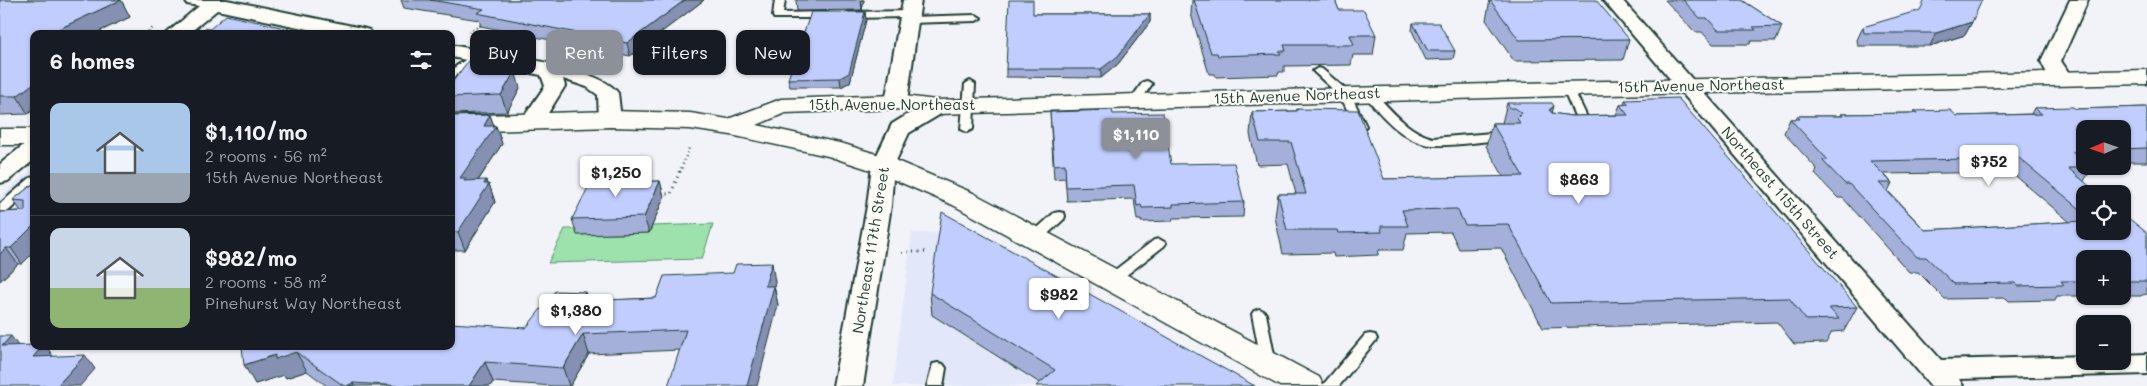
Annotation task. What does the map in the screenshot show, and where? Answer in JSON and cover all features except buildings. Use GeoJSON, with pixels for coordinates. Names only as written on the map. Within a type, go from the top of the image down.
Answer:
{"type":"FeatureCollection","features":[{"type":"Feature","properties":{"kind":"street"},"geometry":{"type":"LineString","coordinates":[[194,0],[216,2],[344,30]]}},
{"type":"Feature","properties":{"kind":"street","name":"Northeast 115th Street"},"geometry":{"type":"LineString","coordinates":[[1612,0],[1941,378]]}},
{"type":"Feature","properties":{"kind":"street"},"geometry":{"type":"LineString","coordinates":[[2063,79],[2054,70],[2051,61],[2079,0]]}},
{"type":"Feature","properties":{"kind":"street"},"geometry":{"type":"LineString","coordinates":[[181,30],[216,2]]}},
{"type":"Feature","properties":{"kind":"street"},"geometry":{"type":"LineString","coordinates":[[896,102],[910,11]]}},
{"type":"Feature","properties":{"kind":"street"},"geometry":{"type":"LineString","coordinates":[[455,52],[470,55]]}},
{"type":"Feature","properties":{"kind":"street"},"geometry":{"type":"LineString","coordinates":[[532,121],[556,86],[552,75]]}},
{"type":"Feature","properties":{"kind":"street"},"geometry":{"type":"LineString","coordinates":[[573,75],[594,83],[608,93],[610,119]]}},
{"type":"Feature","properties":{"kind":"street","name":"15th Avenue Northeast"},"geometry":{"type":"LineString","coordinates":[[731,127],[781,106],[896,102],[936,106],[968,106],[1141,92],[1346,95],[1568,88],[2147,77]]}},
{"type":"Feature","properties":{"kind":"street","name":"Northeast 117th Street"},"geometry":{"type":"LineString","coordinates":[[848,386],[876,229],[883,165],[900,129],[936,106]]}},
{"type":"Feature","properties":{"kind":"street"},"geometry":{"type":"LineString","coordinates":[[455,124],[610,119],[690,121],[731,127],[835,150],[883,165],[963,199],[1307,386]]}},
{"type":"Feature","properties":{"kind":"street"},"geometry":{"type":"LineString","coordinates":[[0,138],[30,136]]}},
{"type":"Feature","properties":{"kind":"street"},"geometry":{"type":"LineString","coordinates":[[0,176],[30,151]]}},
{"type":"Feature","properties":{"kind":"street"},"geometry":{"type":"LineString","coordinates":[[1941,378],[2147,364]]}},
{"type":"Feature","properties":{"kind":"lane"},"geometry":{"type":"LineString","coordinates":[[780,0],[778,16],[910,11],[976,18]]}},
{"type":"Feature","properties":{"kind":"lane"},"geometry":{"type":"LineString","coordinates":[[455,73],[470,60]]}},
{"type":"Feature","properties":{"kind":"lane"},"geometry":{"type":"LineString","coordinates":[[1318,71],[1346,95],[1360,126]]}},
{"type":"Feature","properties":{"kind":"lane"},"geometry":{"type":"LineString","coordinates":[[1559,129],[1574,124],[1581,117],[1578,105],[1568,88]]}},
{"type":"Feature","properties":{"kind":"lane"},"geometry":{"type":"LineString","coordinates":[[1370,94],[1412,136],[1422,140],[1433,142],[1508,136]]}},
{"type":"Feature","properties":{"kind":"lane"},"geometry":{"type":"LineString","coordinates":[[0,212],[30,185]]}},
{"type":"Feature","properties":{"kind":"lane"},"geometry":{"type":"LineString","coordinates":[[1035,238],[1059,216]]}},
{"type":"Feature","properties":{"kind":"lane"},"geometry":{"type":"LineString","coordinates":[[1111,280],[1159,243]]}},
{"type":"Feature","properties":{"kind":"lane"},"geometry":{"type":"LineString","coordinates":[[1259,314],[1269,365]]}},
{"type":"Feature","properties":{"kind":"lane"},"geometry":{"type":"LineString","coordinates":[[1330,386],[1370,339]]}},
{"type":"Feature","properties":{"kind":"lane"},"geometry":{"type":"LineString","coordinates":[[936,386],[938,368]]}},
{"type":"Feature","properties":{"kind":"path"},"geometry":{"type":"LineString","coordinates":[[467,33],[488,20]]}},
{"type":"Feature","properties":{"kind":"path"},"geometry":{"type":"LineString","coordinates":[[656,194],[671,194],[689,148]]}},
{"type":"Feature","properties":{"kind":"path"},"geometry":{"type":"LineString","coordinates":[[902,252],[929,252]]}},
{"type":"Feature","properties":{"kind":"shaded area"},"geometry":{"type":"Polygon","coordinates":[[[30,171],[30,237],[0,238],[0,196],[30,171]]]}},
{"type":"Feature","properties":{"kind":"shaded area"},"geometry":{"type":"Polygon","coordinates":[[[954,232],[1223,386],[893,386],[912,233],[954,232]]]}},
{"type":"Feature","properties":{"kind":"green space"},"geometry":{"type":"Polygon","coordinates":[[[713,224],[702,259],[548,263],[565,229],[580,229],[578,235],[649,233],[652,226],[713,224]]]}}]}
